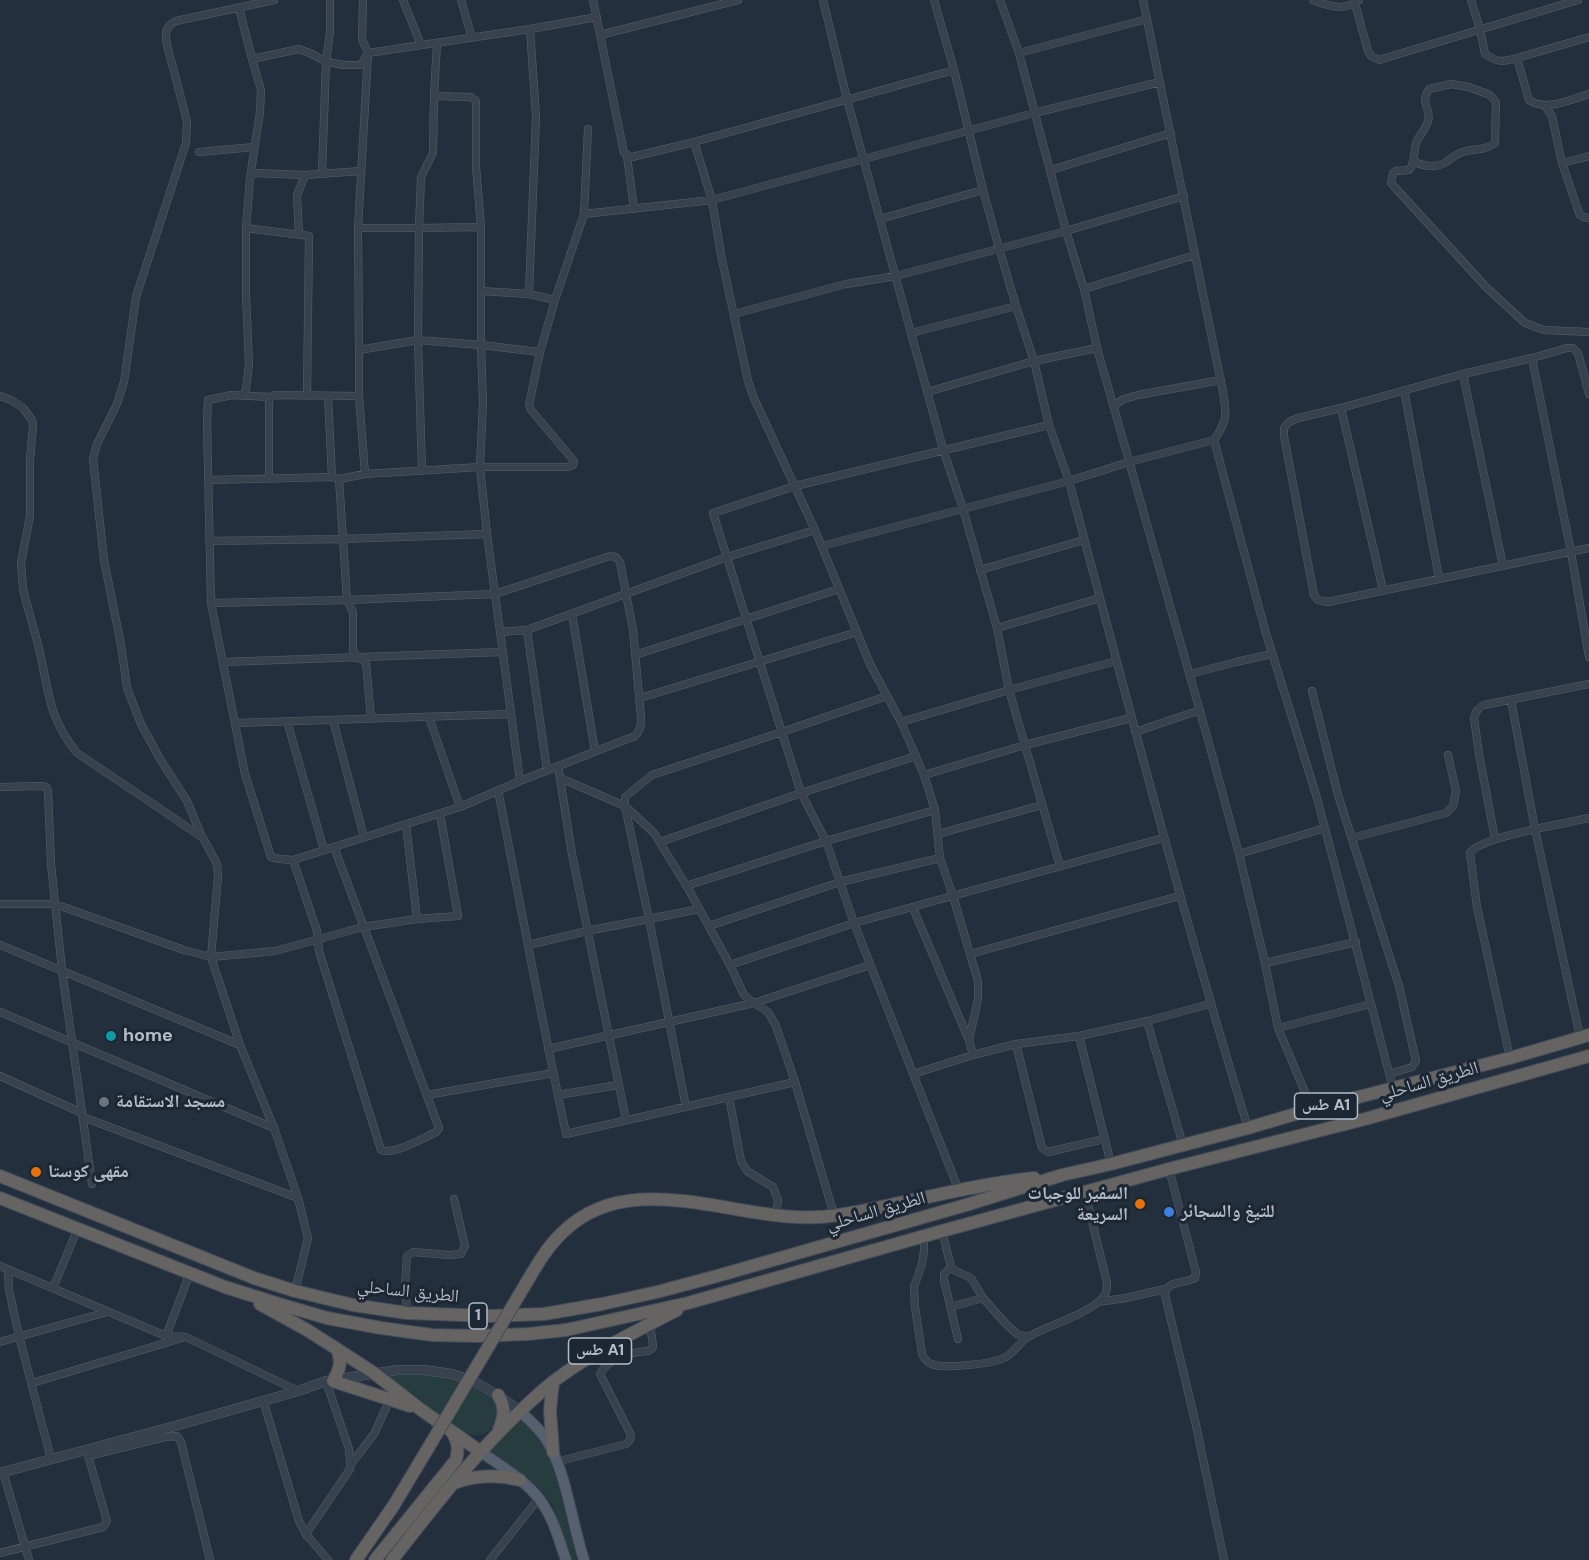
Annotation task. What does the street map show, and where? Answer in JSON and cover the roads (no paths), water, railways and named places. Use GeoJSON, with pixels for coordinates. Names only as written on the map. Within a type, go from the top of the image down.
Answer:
{"type":"FeatureCollection","features":[{"type":"Feature","properties":{"kind":"highway","name":"الطريق الساحلي"},"geometry":{"type":"LineString","coordinates":[[0,1176],[254,1278],[295,1291],[352,1305],[407,1314],[489,1316],[544,1314],[602,1304],[707,1279],[966,1205],[1062,1175],[1248,1128],[1585,1036]]}},
{"type":"Feature","properties":{"kind":"highway","name":"الطريق الساحلي"},"geometry":{"type":"LineString","coordinates":[[0,1198],[225,1287],[327,1318],[381,1329],[432,1335],[528,1334],[566,1330],[688,1303],[942,1231],[1169,1169],[1365,1119],[1589,1056]]}},
{"type":"Feature","properties":{"kind":"highway"},"geometry":{"type":"LineString","coordinates":[[356,1560],[394,1505],[544,1254],[563,1231],[586,1215],[611,1205],[633,1200],[681,1200],[776,1216],[818,1218],[1018,1180],[1062,1175]]}},
{"type":"Feature","properties":{"kind":"highway"},"geometry":{"type":"LineString","coordinates":[[225,1287],[338,1349],[481,1452]]}},
{"type":"Feature","properties":{"kind":"highway","name":"الطريق الساحلي"},"geometry":{"type":"LineString","coordinates":[[392,1560],[453,1483],[520,1411],[554,1382],[588,1358],[688,1303]]}},
{"type":"Feature","properties":{"kind":"highway"},"geometry":{"type":"LineString","coordinates":[[338,1349],[339,1370],[329,1381],[420,1409]]}},
{"type":"Feature","properties":{"kind":"highway"},"geometry":{"type":"LineString","coordinates":[[554,1382],[550,1424],[555,1457]]}},
{"type":"Feature","properties":{"kind":"highway"},"geometry":{"type":"LineString","coordinates":[[498,1395],[503,1405],[504,1416],[498,1434]]}},
{"type":"Feature","properties":{"kind":"highway"},"geometry":{"type":"LineString","coordinates":[[375,1560],[456,1460],[458,1445],[451,1431]]}},
{"type":"Feature","properties":{"kind":"highway"},"geometry":{"type":"LineString","coordinates":[[453,1483],[486,1475],[520,1480]]}},
{"type":"Feature","properties":{"kind":"main road"},"geometry":{"type":"LineString","coordinates":[[520,1411],[539,1431],[555,1457],[584,1560]]}},
{"type":"Feature","properties":{"kind":"main road"},"geometry":{"type":"LineString","coordinates":[[481,1452],[520,1480],[539,1498],[551,1519],[566,1560]]}},
{"type":"Feature","properties":{"kind":"street"},"geometry":{"type":"LineString","coordinates":[[274,0],[176,21],[166,29],[167,45],[187,121],[186,143],[135,297],[124,382],[117,404],[97,444],[93,459],[104,560],[127,688],[141,724],[187,801],[202,838],[217,864],[211,957],[240,1045],[266,1106],[298,1197],[308,1238],[295,1291]]}},
{"type":"Feature","properties":{"kind":"street"},"geometry":{"type":"LineString","coordinates":[[322,174],[330,0]]}},
{"type":"Feature","properties":{"kind":"street"},"geometry":{"type":"LineString","coordinates":[[363,0],[362,39],[368,53],[358,228],[358,396],[365,474]]}},
{"type":"Feature","properties":{"kind":"street"},"geometry":{"type":"LineString","coordinates":[[403,0],[422,45]]}},
{"type":"Feature","properties":{"kind":"street"},"geometry":{"type":"LineString","coordinates":[[462,0],[472,38]]}},
{"type":"Feature","properties":{"kind":"street"},"geometry":{"type":"LineString","coordinates":[[593,0],[624,153],[627,156],[634,209]]}},
{"type":"Feature","properties":{"kind":"street"},"geometry":{"type":"LineString","coordinates":[[600,34],[738,0]]}},
{"type":"Feature","properties":{"kind":"street"},"geometry":{"type":"LineString","coordinates":[[823,0],[847,99],[927,392],[963,509],[996,628],[1009,690],[1060,866]]}},
{"type":"Feature","properties":{"kind":"street"},"geometry":{"type":"LineString","coordinates":[[934,0],[999,248],[1034,361],[1049,424],[1069,481],[1179,896],[1248,1128]]}},
{"type":"Feature","properties":{"kind":"street"},"geometry":{"type":"LineString","coordinates":[[1000,0],[1019,54],[1066,231],[1084,289],[1097,348],[1239,854],[1278,1028],[1311,1109]]}},
{"type":"Feature","properties":{"kind":"street"},"geometry":{"type":"LineString","coordinates":[[822,546],[1214,440],[1224,426],[1226,417],[1221,380],[1143,0]]}},
{"type":"Feature","properties":{"kind":"street"},"geometry":{"type":"LineString","coordinates":[[1313,0],[1340,7],[1351,5],[1356,0]]}},
{"type":"Feature","properties":{"kind":"street"},"geometry":{"type":"LineString","coordinates":[[1356,0],[1368,51],[1371,56],[1379,60],[1578,0]]}},
{"type":"Feature","properties":{"kind":"street"},"geometry":{"type":"LineString","coordinates":[[1471,0],[1485,54],[1493,59],[1503,62],[1589,37]]}},
{"type":"Feature","properties":{"kind":"street"},"geometry":{"type":"LineString","coordinates":[[239,8],[261,90],[246,228],[249,365],[245,396]]}},
{"type":"Feature","properties":{"kind":"street"},"geometry":{"type":"LineString","coordinates":[[368,53],[597,17]]}},
{"type":"Feature","properties":{"kind":"street"},"geometry":{"type":"LineString","coordinates":[[1019,54],[1147,19]]}},
{"type":"Feature","properties":{"kind":"street"},"geometry":{"type":"LineString","coordinates":[[529,294],[536,116],[530,29]]}},
{"type":"Feature","properties":{"kind":"street"},"geometry":{"type":"LineString","coordinates":[[422,471],[418,340],[419,228],[421,177],[433,153],[437,43]]}},
{"type":"Feature","properties":{"kind":"street"},"geometry":{"type":"LineString","coordinates":[[252,59],[299,49],[326,62],[362,65],[368,53]]}},
{"type":"Feature","properties":{"kind":"street"},"geometry":{"type":"LineString","coordinates":[[1517,57],[1529,100],[1534,104],[1545,106],[1589,94]]}},
{"type":"Feature","properties":{"kind":"street"},"geometry":{"type":"LineString","coordinates":[[627,156],[632,157],[694,142],[954,70]]}},
{"type":"Feature","properties":{"kind":"street"},"geometry":{"type":"LineString","coordinates":[[584,214],[712,200],[969,130],[1160,82]]}},
{"type":"Feature","properties":{"kind":"street"},"geometry":{"type":"LineString","coordinates":[[1414,162],[1430,166],[1443,164],[1464,151],[1492,146],[1495,143],[1496,102],[1490,95],[1469,87],[1451,84],[1428,89],[1424,103],[1428,122],[1416,144],[1414,162],[1409,170],[1393,173],[1391,183],[1485,286],[1525,323],[1544,330],[1589,332]]}},
{"type":"Feature","properties":{"kind":"street"},"geometry":{"type":"LineString","coordinates":[[434,96],[471,97],[476,101],[476,166],[481,227],[483,403],[480,467],[519,781]]}},
{"type":"Feature","properties":{"kind":"street"},"geometry":{"type":"LineString","coordinates":[[1545,106],[1552,116],[1562,163],[1580,215],[1589,218]]}},
{"type":"Feature","properties":{"kind":"street"},"geometry":{"type":"LineString","coordinates":[[208,480],[336,478],[480,467],[568,467],[573,465],[573,461],[529,405],[540,352],[584,214],[588,129]]}},
{"type":"Feature","properties":{"kind":"street"},"geometry":{"type":"LineString","coordinates":[[1051,170],[1171,133]]}},
{"type":"Feature","properties":{"kind":"street"},"geometry":{"type":"LineString","coordinates":[[694,142],[712,200],[721,255],[753,396],[822,546],[870,664],[916,756],[935,810],[940,858],[978,981],[978,999],[969,1040]]}},
{"type":"Feature","properties":{"kind":"street"},"geometry":{"type":"LineString","coordinates":[[199,152],[255,147]]}},
{"type":"Feature","properties":{"kind":"street"},"geometry":{"type":"LineString","coordinates":[[1562,163],[1589,156]]}},
{"type":"Feature","properties":{"kind":"street"},"geometry":{"type":"LineString","coordinates":[[250,178],[254,174],[305,175],[361,171]]}},
{"type":"Feature","properties":{"kind":"street"},"geometry":{"type":"LineString","coordinates":[[299,235],[297,195],[305,175]]}},
{"type":"Feature","properties":{"kind":"street"},"geometry":{"type":"LineString","coordinates":[[880,219],[983,190]]}},
{"type":"Feature","properties":{"kind":"street"},"geometry":{"type":"LineString","coordinates":[[734,314],[846,284],[896,276],[1066,231],[1184,196]]}},
{"type":"Feature","properties":{"kind":"street"},"geometry":{"type":"LineString","coordinates":[[358,228],[481,227]]}},
{"type":"Feature","properties":{"kind":"street"},"geometry":{"type":"LineString","coordinates":[[246,228],[309,236],[307,396]]}},
{"type":"Feature","properties":{"kind":"street"},"geometry":{"type":"LineString","coordinates":[[1084,289],[1195,255]]}},
{"type":"Feature","properties":{"kind":"street"},"geometry":{"type":"LineString","coordinates":[[481,291],[529,294],[555,300]]}},
{"type":"Feature","properties":{"kind":"street"},"geometry":{"type":"LineString","coordinates":[[911,333],[1016,306]]}},
{"type":"Feature","properties":{"kind":"street"},"geometry":{"type":"LineString","coordinates":[[359,350],[418,340],[540,352]]}},
{"type":"Feature","properties":{"kind":"street"},"geometry":{"type":"LineString","coordinates":[[927,392],[1034,361],[1097,348]]}},
{"type":"Feature","properties":{"kind":"street"},"geometry":{"type":"LineString","coordinates":[[1589,394],[1578,353],[1576,350],[1567,348],[1298,418],[1288,422],[1284,428],[1314,595],[1318,600],[1328,602],[1589,548]]}},
{"type":"Feature","properties":{"kind":"street"},"geometry":{"type":"LineString","coordinates":[[1532,358],[1571,552],[1589,657]]}},
{"type":"Feature","properties":{"kind":"street"},"geometry":{"type":"LineString","coordinates":[[1462,374],[1503,566]]}},
{"type":"Feature","properties":{"kind":"street"},"geometry":{"type":"LineString","coordinates":[[1114,405],[1138,395],[1221,380]]}},
{"type":"Feature","properties":{"kind":"street"},"geometry":{"type":"LineString","coordinates":[[1404,390],[1439,578]]}},
{"type":"Feature","properties":{"kind":"street"},"geometry":{"type":"LineString","coordinates":[[211,603],[495,594],[610,556],[616,557],[620,562],[633,630],[640,698],[639,732],[635,736],[440,814],[293,860],[271,857],[245,774],[211,603],[208,400],[231,395],[358,396]]}},
{"type":"Feature","properties":{"kind":"street"},"geometry":{"type":"LineString","coordinates":[[0,396],[23,408],[32,420],[30,516],[21,563],[22,579],[40,650],[51,709],[58,726],[76,753],[202,838]]}},
{"type":"Feature","properties":{"kind":"street"},"geometry":{"type":"LineString","coordinates":[[328,396],[347,600],[353,612],[353,650],[357,657],[366,662],[371,719]]}},
{"type":"Feature","properties":{"kind":"street"},"geometry":{"type":"LineString","coordinates":[[269,478],[268,402],[270,397]]}},
{"type":"Feature","properties":{"kind":"street"},"geometry":{"type":"LineString","coordinates":[[1341,408],[1383,590]]}},
{"type":"Feature","properties":{"kind":"street"},"geometry":{"type":"LineString","coordinates":[[958,1191],[854,923],[826,841],[801,793],[713,513],[795,486],[1049,424]]}},
{"type":"Feature","properties":{"kind":"street"},"geometry":{"type":"LineString","coordinates":[[1214,440],[1272,654],[1317,798],[1393,1088]]}},
{"type":"Feature","properties":{"kind":"street"},"geometry":{"type":"LineString","coordinates":[[500,632],[527,630],[727,557],[815,530]]}},
{"type":"Feature","properties":{"kind":"street"},"geometry":{"type":"LineString","coordinates":[[209,541],[487,534]]}},
{"type":"Feature","properties":{"kind":"street"},"geometry":{"type":"LineString","coordinates":[[980,570],[1084,540]]}},
{"type":"Feature","properties":{"kind":"street"},"geometry":{"type":"LineString","coordinates":[[635,655],[839,589]]}},
{"type":"Feature","properties":{"kind":"street"},"geometry":{"type":"LineString","coordinates":[[996,628],[1100,598]]}},
{"type":"Feature","properties":{"kind":"street"},"geometry":{"type":"LineString","coordinates":[[572,614],[595,752]]}},
{"type":"Feature","properties":{"kind":"street"},"geometry":{"type":"LineString","coordinates":[[527,630],[547,770]]}},
{"type":"Feature","properties":{"kind":"street"},"geometry":{"type":"LineString","coordinates":[[640,698],[857,632]]}},
{"type":"Feature","properties":{"kind":"street"},"geometry":{"type":"LineString","coordinates":[[223,662],[502,652]]}},
{"type":"Feature","properties":{"kind":"street"},"geometry":{"type":"LineString","coordinates":[[1190,674],[1272,654]]}},
{"type":"Feature","properties":{"kind":"street"},"geometry":{"type":"LineString","coordinates":[[901,722],[1116,661]]}},
{"type":"Feature","properties":{"kind":"street"},"geometry":{"type":"LineString","coordinates":[[1495,839],[1474,718],[1478,708],[1589,684]]}},
{"type":"Feature","properties":{"kind":"street"},"geometry":{"type":"LineString","coordinates":[[1312,691],[1338,795],[1399,986],[1416,1061],[1412,1067],[1389,1074]]}},
{"type":"Feature","properties":{"kind":"street"},"geometry":{"type":"LineString","coordinates":[[686,1107],[625,797],[652,775],[887,696]]}},
{"type":"Feature","properties":{"kind":"street"},"geometry":{"type":"LineString","coordinates":[[1511,700],[1535,829],[1585,1036]]}},
{"type":"Feature","properties":{"kind":"street"},"geometry":{"type":"LineString","coordinates":[[1135,732],[1200,710]]}},
{"type":"Feature","properties":{"kind":"street"},"geometry":{"type":"LineString","coordinates":[[235,723],[511,714]]}},
{"type":"Feature","properties":{"kind":"street"},"geometry":{"type":"LineString","coordinates":[[429,717],[460,807]]}},
{"type":"Feature","properties":{"kind":"street"},"geometry":{"type":"LineString","coordinates":[[924,775],[1025,745],[1131,718]]}},
{"type":"Feature","properties":{"kind":"street"},"geometry":{"type":"LineString","coordinates":[[333,720],[364,837]]}},
{"type":"Feature","properties":{"kind":"street"},"geometry":{"type":"LineString","coordinates":[[287,721],[324,849]]}},
{"type":"Feature","properties":{"kind":"street"},"geometry":{"type":"LineString","coordinates":[[660,842],[916,756]]}},
{"type":"Feature","properties":{"kind":"street"},"geometry":{"type":"LineString","coordinates":[[1352,838],[1446,813],[1454,806],[1456,791],[1448,756]]}},
{"type":"Feature","properties":{"kind":"street"},"geometry":{"type":"LineString","coordinates":[[558,766],[572,854],[626,1120]]}},
{"type":"Feature","properties":{"kind":"street"},"geometry":{"type":"LineString","coordinates":[[560,778],[625,806],[654,833],[709,926],[744,995],[768,1012],[776,1026],[795,1082],[834,1215]]}},
{"type":"Feature","properties":{"kind":"street"},"geometry":{"type":"LineString","coordinates":[[0,787],[42,786],[48,791],[51,864],[62,970],[92,1184]]}},
{"type":"Feature","properties":{"kind":"street"},"geometry":{"type":"LineString","coordinates":[[498,790],[566,1134],[795,1082]]}},
{"type":"Feature","properties":{"kind":"street"},"geometry":{"type":"LineString","coordinates":[[938,834],[1042,805]]}},
{"type":"Feature","properties":{"kind":"street"},"geometry":{"type":"LineString","coordinates":[[686,886],[826,841],[935,810]]}},
{"type":"Feature","properties":{"kind":"street"},"geometry":{"type":"LineString","coordinates":[[0,904],[55,903],[184,950],[211,957],[275,951],[363,927],[458,916],[440,814]]}},
{"type":"Feature","properties":{"kind":"street"},"geometry":{"type":"LineString","coordinates":[[1510,1058],[1477,907],[1470,853],[1472,849],[1495,839],[1589,818]]}},
{"type":"Feature","properties":{"kind":"street"},"geometry":{"type":"LineString","coordinates":[[406,824],[417,919]]}},
{"type":"Feature","properties":{"kind":"street"},"geometry":{"type":"LineString","coordinates":[[1239,854],[1325,828]]}},
{"type":"Feature","properties":{"kind":"street"},"geometry":{"type":"LineString","coordinates":[[730,965],[854,923],[1163,838]]}},
{"type":"Feature","properties":{"kind":"street"},"geometry":{"type":"LineString","coordinates":[[293,860],[317,931],[320,951],[381,1150],[386,1152],[396,1150],[436,1132],[439,1128],[334,847]]}},
{"type":"Feature","properties":{"kind":"street"},"geometry":{"type":"LineString","coordinates":[[709,926],[840,882],[940,858]]}},
{"type":"Feature","properties":{"kind":"street"},"geometry":{"type":"LineString","coordinates":[[970,954],[1179,896]]}},
{"type":"Feature","properties":{"kind":"street"},"geometry":{"type":"LineString","coordinates":[[913,908],[973,1054]]}},
{"type":"Feature","properties":{"kind":"street"},"geometry":{"type":"LineString","coordinates":[[528,945],[699,909]]}},
{"type":"Feature","properties":{"kind":"street"},"geometry":{"type":"LineString","coordinates":[[1265,963],[1356,942]]}},
{"type":"Feature","properties":{"kind":"street"},"geometry":{"type":"LineString","coordinates":[[0,945],[240,1045]]}},
{"type":"Feature","properties":{"kind":"street"},"geometry":{"type":"LineString","coordinates":[[548,1049],[754,1003],[870,964]]}},
{"type":"Feature","properties":{"kind":"street"},"geometry":{"type":"LineString","coordinates":[[913,1074],[973,1054],[1016,1044],[1079,1036],[1210,1004]]}},
{"type":"Feature","properties":{"kind":"street"},"geometry":{"type":"LineString","coordinates":[[1278,1028],[1371,1004]]}},
{"type":"Feature","properties":{"kind":"street"},"geometry":{"type":"LineString","coordinates":[[0,1012],[274,1128]]}},
{"type":"Feature","properties":{"kind":"street"},"geometry":{"type":"LineString","coordinates":[[1147,1021],[1183,1145]]}},
{"type":"Feature","properties":{"kind":"street"},"geometry":{"type":"LineString","coordinates":[[1079,1036],[1111,1164]]}},
{"type":"Feature","properties":{"kind":"street"},"geometry":{"type":"LineString","coordinates":[[1016,1044],[1042,1148],[1048,1152],[1104,1139]]}},
{"type":"Feature","properties":{"kind":"street"},"geometry":{"type":"LineString","coordinates":[[427,1095],[553,1073]]}},
{"type":"Feature","properties":{"kind":"street"},"geometry":{"type":"LineString","coordinates":[[0,1076],[83,1115],[298,1197]]}},
{"type":"Feature","properties":{"kind":"street"},"geometry":{"type":"LineString","coordinates":[[558,1095],[618,1085]]}},
{"type":"Feature","properties":{"kind":"street"},"geometry":{"type":"LineString","coordinates":[[729,1097],[741,1161],[747,1171],[773,1187],[778,1200],[776,1216]]}},
{"type":"Feature","properties":{"kind":"street"},"geometry":{"type":"LineString","coordinates":[[1098,1302],[1118,1300],[1165,1289],[1168,1285],[1195,1278],[1196,1272],[1169,1169]]}},
{"type":"Feature","properties":{"kind":"street"},"geometry":{"type":"LineString","coordinates":[[924,1236],[922,1264],[915,1281],[914,1294],[922,1354],[925,1359],[931,1364],[942,1366],[1000,1360],[1011,1354],[1028,1337],[1092,1307],[1105,1294],[1107,1283],[1085,1192]]}},
{"type":"Feature","properties":{"kind":"street"},"geometry":{"type":"LineString","coordinates":[[407,1314],[405,1284],[407,1256],[413,1252],[461,1254],[465,1246],[454,1199]]}},
{"type":"Feature","properties":{"kind":"street"},"geometry":{"type":"LineString","coordinates":[[54,1288],[78,1228]]}},
{"type":"Feature","properties":{"kind":"street"},"geometry":{"type":"LineString","coordinates":[[942,1231],[951,1267],[971,1278],[983,1298],[1005,1323],[1017,1334],[1028,1337]]}},
{"type":"Feature","properties":{"kind":"street"},"geometry":{"type":"LineString","coordinates":[[0,1266],[166,1336],[186,1337],[298,1391]]}},
{"type":"Feature","properties":{"kind":"street"},"geometry":{"type":"LineString","coordinates":[[951,1267],[944,1274],[944,1280],[958,1339]]}},
{"type":"Feature","properties":{"kind":"street"},"geometry":{"type":"LineString","coordinates":[[8,1270],[9,1290],[19,1336],[51,1459]]}},
{"type":"Feature","properties":{"kind":"street"},"geometry":{"type":"LineString","coordinates":[[166,1336],[190,1273]]}},
{"type":"Feature","properties":{"kind":"street"},"geometry":{"type":"LineString","coordinates":[[1165,1289],[1224,1560]]}},
{"type":"Feature","properties":{"kind":"street"},"geometry":{"type":"LineString","coordinates":[[0,1292],[9,1290]]}},
{"type":"Feature","properties":{"kind":"street"},"geometry":{"type":"LineString","coordinates":[[950,1307],[983,1298]]}},
{"type":"Feature","properties":{"kind":"street"},"geometry":{"type":"LineString","coordinates":[[0,1342],[108,1311]]}},
{"type":"Feature","properties":{"kind":"street"},"geometry":{"type":"LineString","coordinates":[[555,1457],[618,1447],[630,1440],[631,1435],[600,1374],[616,1359],[634,1352],[649,1351],[653,1347],[649,1324]]}},
{"type":"Feature","properties":{"kind":"street"},"geometry":{"type":"LineString","coordinates":[[32,1383],[186,1337]]}},
{"type":"Feature","properties":{"kind":"street"},"geometry":{"type":"LineString","coordinates":[[87,1453],[329,1381],[398,1370],[424,1370],[452,1374],[473,1381],[520,1411]]}},
{"type":"Feature","properties":{"kind":"street"},"geometry":{"type":"LineString","coordinates":[[307,1536],[351,1464],[349,1449],[329,1381]]}},
{"type":"Feature","properties":{"kind":"street"},"geometry":{"type":"LineString","coordinates":[[351,1464],[374,1434],[390,1399]]}},
{"type":"Feature","properties":{"kind":"street"},"geometry":{"type":"LineString","coordinates":[[263,1400],[299,1521],[307,1536],[328,1560]]}},
{"type":"Feature","properties":{"kind":"street"},"geometry":{"type":"LineString","coordinates":[[29,1560],[1,1472],[51,1459],[177,1436],[181,1442],[210,1560]]}},
{"type":"Feature","properties":{"kind":"street"},"geometry":{"type":"LineString","coordinates":[[0,1553],[103,1527],[106,1524],[87,1453]]}},
{"type":"Feature","properties":{"kind":"street"},"geometry":{"type":"LineString","coordinates":[[489,1560],[539,1498]]}},
{"type":"Feature","properties":{"kind":"place","name":"home"},"geometry":{"type":"Point","coordinates":[111,1036]}},
{"type":"Feature","properties":{"kind":"place","name":"مسجد الاستقامة"},"geometry":{"type":"Point","coordinates":[104,1102]}},
{"type":"Feature","properties":{"kind":"place","name":"مقهى كوستا"},"geometry":{"type":"Point","coordinates":[36,1172]}},
{"type":"Feature","properties":{"kind":"place","name":"السفير للوجبات السريعة"},"geometry":{"type":"Point","coordinates":[1140,1204]}},
{"type":"Feature","properties":{"kind":"place","name":"للتيغ والسجائر"},"geometry":{"type":"Point","coordinates":[1169,1212]}}]}
